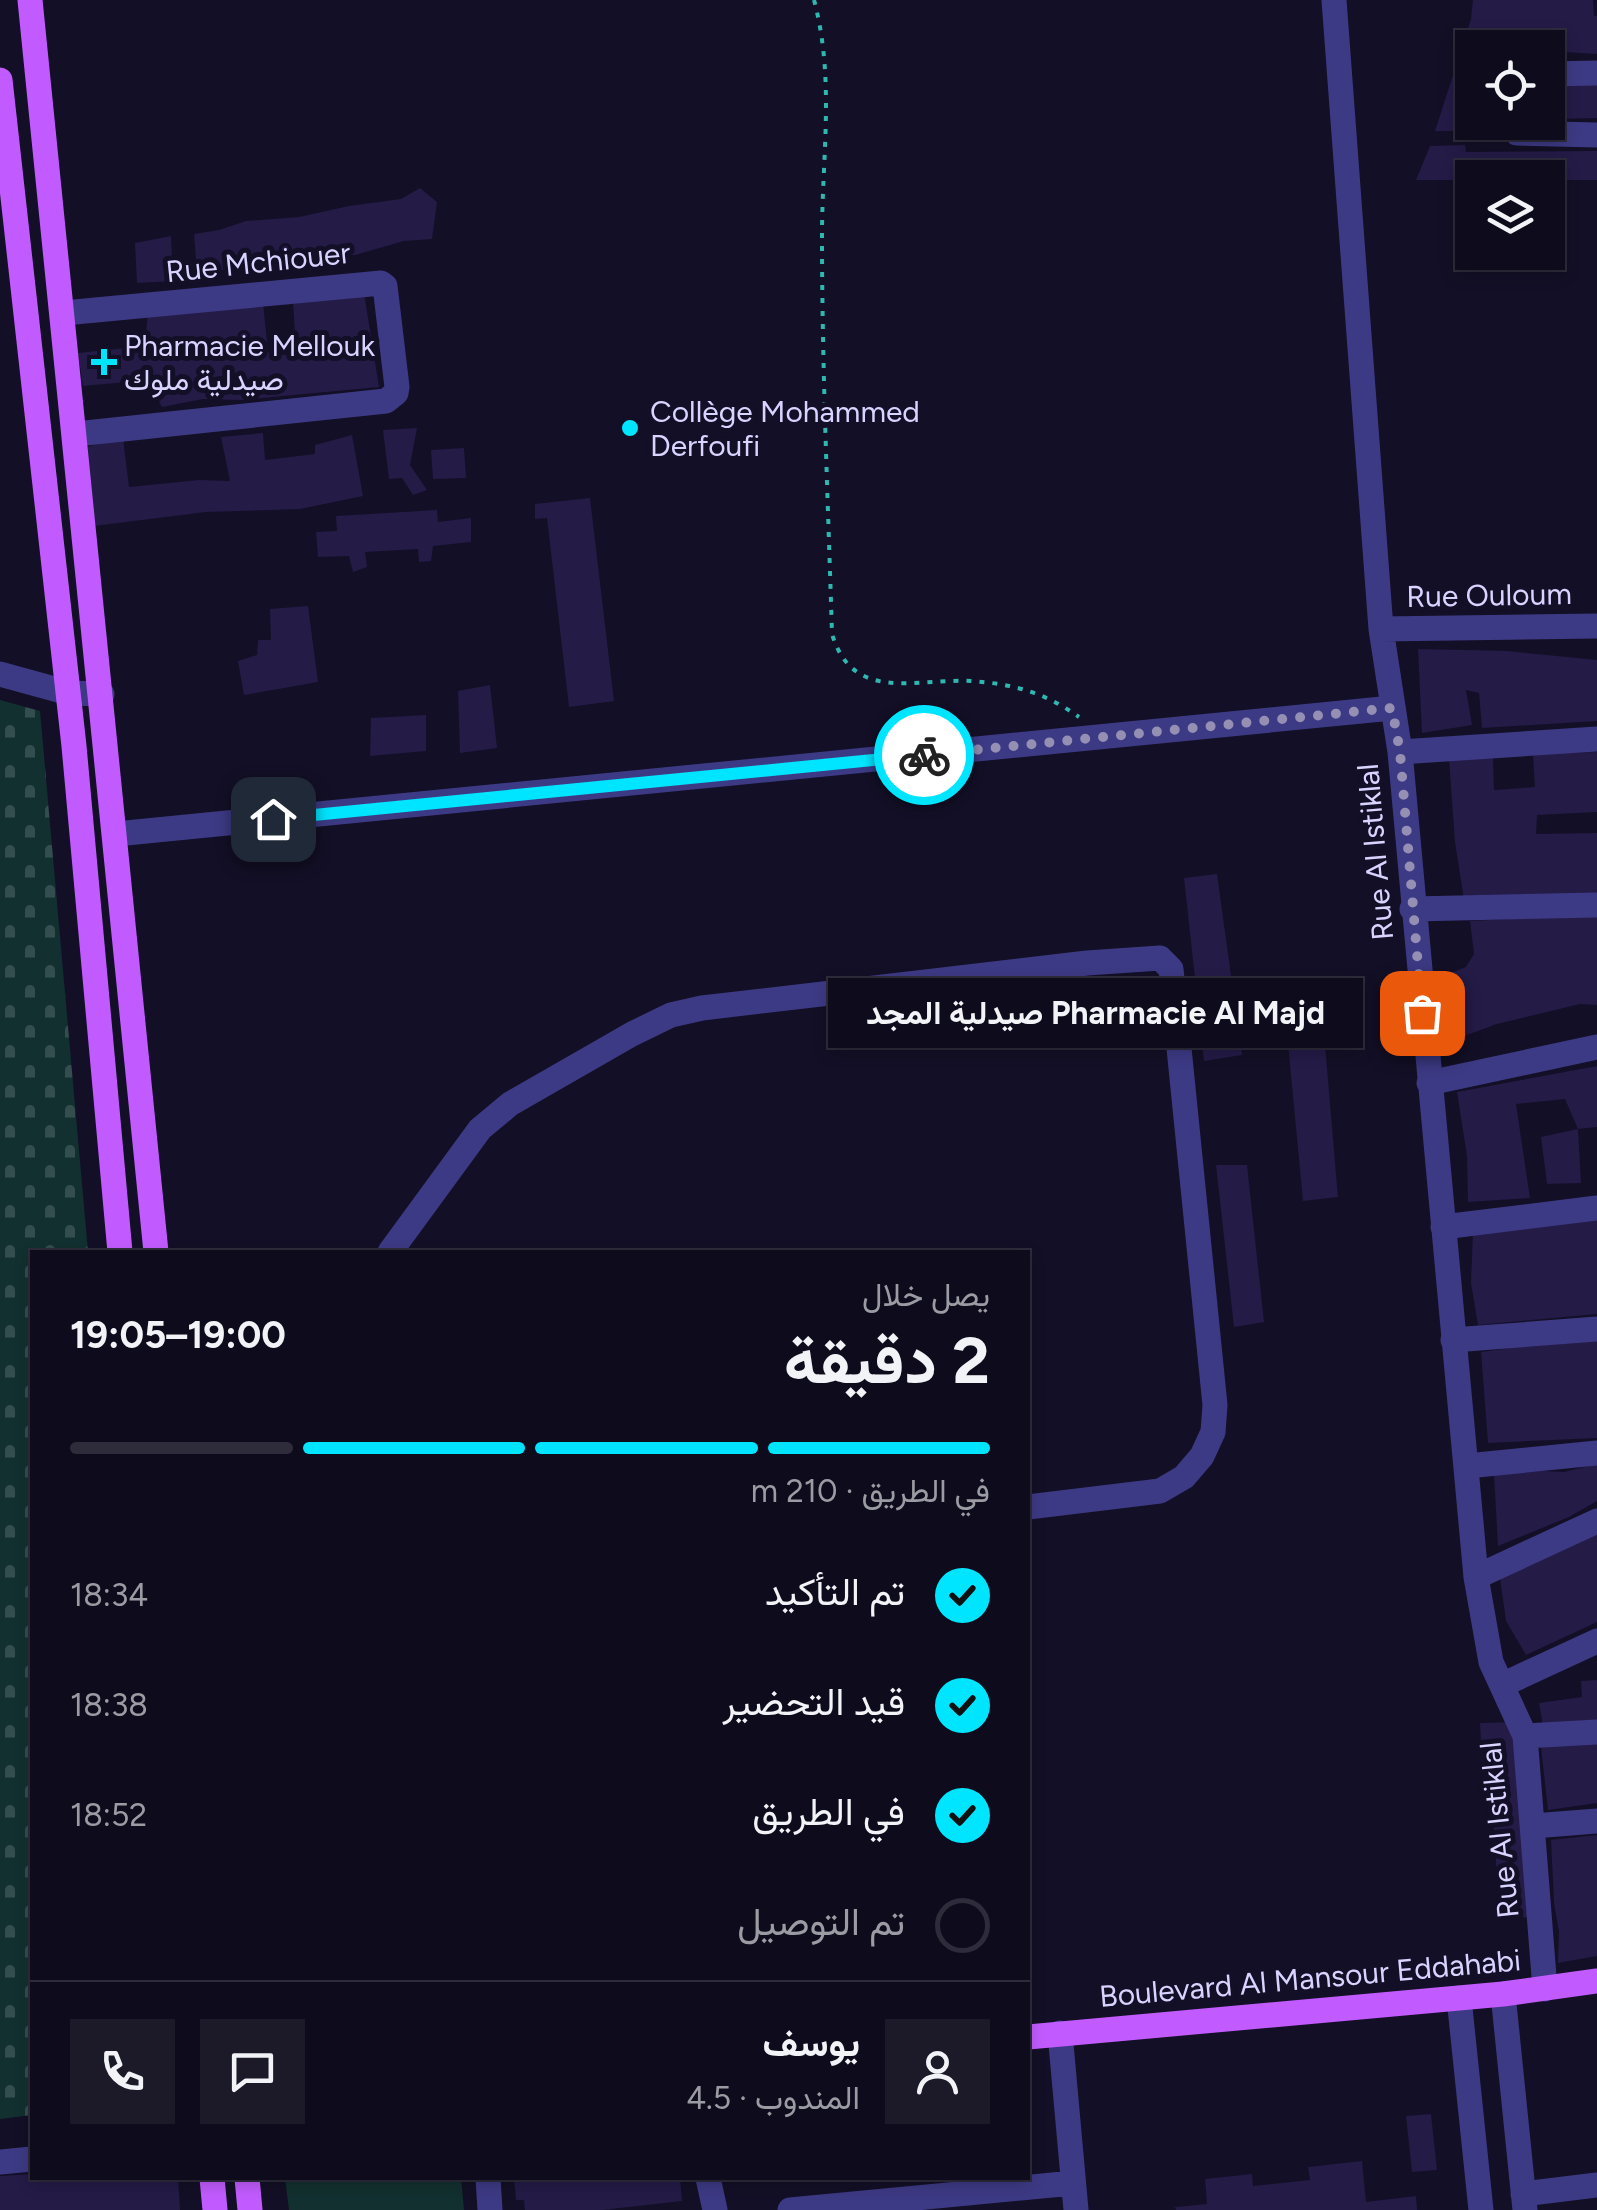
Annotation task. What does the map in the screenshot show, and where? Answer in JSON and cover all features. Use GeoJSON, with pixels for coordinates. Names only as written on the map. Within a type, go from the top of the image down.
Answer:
{"type":"FeatureCollection","features":[{"type":"Feature","properties":{"kind":"main road"},"geometry":{"type":"LineString","coordinates":[[30,0],[156,1250]]}},
{"type":"Feature","properties":{"kind":"main road"},"geometry":{"type":"LineString","coordinates":[[0,80],[68,693],[120,1250]]}},
{"type":"Feature","properties":{"kind":"main road"},"geometry":{"type":"LineString","coordinates":[[10,157],[46,152]]}},
{"type":"Feature","properties":{"kind":"main road","name":"Boulevard Al Mansour Eddahabi"},"geometry":{"type":"LineString","coordinates":[[1030,2036],[1503,1994],[1597,1980]]}},
{"type":"Feature","properties":{"kind":"main road"},"geometry":{"type":"LineString","coordinates":[[212,2180],[215,2210]]}},
{"type":"Feature","properties":{"kind":"main road"},"geometry":{"type":"LineString","coordinates":[[247,2180],[250,2210]]}},
{"type":"Feature","properties":{"kind":"street","name":"Rue Al Istiklal"},"geometry":{"type":"LineString","coordinates":[[1334,0],[1381,629],[1400,752],[1476,1577],[1491,1662],[1525,1736],[1545,1989]]}},
{"type":"Feature","properties":{"kind":"street"},"geometry":{"type":"LineString","coordinates":[[1565,74],[1597,73]]}},
{"type":"Feature","properties":{"kind":"street"},"geometry":{"type":"LineString","coordinates":[[1565,134],[1597,135]]}},
{"type":"Feature","properties":{"kind":"street","name":"Rue Mchiouer"},"geometry":{"type":"LineString","coordinates":[[64,313],[381,283],[385,286],[397,386],[393,397],[386,401],[76,434]]}},
{"type":"Feature","properties":{"kind":"street","name":"Rue Ouloum"},"geometry":{"type":"LineString","coordinates":[[1381,629],[1597,626]]}},
{"type":"Feature","properties":{"kind":"street"},"geometry":{"type":"LineString","coordinates":[[0,674],[68,693],[102,694]]}},
{"type":"Feature","properties":{"kind":"street"},"geometry":{"type":"LineString","coordinates":[[116,834],[1392,708]]}},
{"type":"Feature","properties":{"kind":"street"},"geometry":{"type":"LineString","coordinates":[[1400,752],[1597,739]]}},
{"type":"Feature","properties":{"kind":"street"},"geometry":{"type":"LineString","coordinates":[[1412,909],[1597,905]]}},
{"type":"Feature","properties":{"kind":"street"},"geometry":{"type":"LineString","coordinates":[[391,1250],[480,1129],[510,1104],[671,1015],[702,1008],[1070,965],[1160,958],[1170,969],[1178,1031],[1216,1405],[1212,1432],[1202,1456],[1184,1477],[1160,1490],[1030,1508]]}},
{"type":"Feature","properties":{"kind":"street"},"geometry":{"type":"LineString","coordinates":[[1428,1083],[1597,1047]]}},
{"type":"Feature","properties":{"kind":"street"},"geometry":{"type":"LineString","coordinates":[[1443,1227],[1597,1208]]}},
{"type":"Feature","properties":{"kind":"street"},"geometry":{"type":"LineString","coordinates":[[1454,1340],[1597,1329]]}},
{"type":"Feature","properties":{"kind":"street"},"geometry":{"type":"LineString","coordinates":[[1467,1466],[1597,1453]]}},
{"type":"Feature","properties":{"kind":"street"},"geometry":{"type":"LineString","coordinates":[[1476,1577],[1597,1521]]}},
{"type":"Feature","properties":{"kind":"street"},"geometry":{"type":"LineString","coordinates":[[1502,1686],[1597,1640]]}},
{"type":"Feature","properties":{"kind":"street"},"geometry":{"type":"LineString","coordinates":[[1525,1736],[1597,1732]]}},
{"type":"Feature","properties":{"kind":"street"},"geometry":{"type":"LineString","coordinates":[[1533,1826],[1597,1821]]}},
{"type":"Feature","properties":{"kind":"street"},"geometry":{"type":"LineString","coordinates":[[1503,1994],[1524,2202],[1597,2185]]}},
{"type":"Feature","properties":{"kind":"street"},"geometry":{"type":"LineString","coordinates":[[1459,1998],[1480,2210]]}},
{"type":"Feature","properties":{"kind":"street"},"geometry":{"type":"LineString","coordinates":[[1060,2033],[1076,2210]]}},
{"type":"Feature","properties":{"kind":"street"},"geometry":{"type":"LineString","coordinates":[[0,2162],[30,2159]]}},
{"type":"Feature","properties":{"kind":"street"},"geometry":{"type":"LineString","coordinates":[[488,2180],[490,2210]]}},
{"type":"Feature","properties":{"kind":"street"},"geometry":{"type":"LineString","coordinates":[[708,2180],[714,2210]]}},
{"type":"Feature","properties":{"kind":"street"},"geometry":{"type":"LineString","coordinates":[[790,2210],[1073,2183]]}},
{"type":"Feature","properties":{"kind":"path"},"geometry":{"type":"LineString","coordinates":[[814,0],[826,68],[822,234],[831,615],[838,653],[858,674],[904,686],[968,681],[1021,688],[1054,698],[1108,737]]}},
{"type":"Feature","properties":{"kind":"green space"},"geometry":{"type":"Polygon","coordinates":[[[0,700],[40,711],[88,1250],[30,1250],[30,2115],[0,2119],[0,700]]]}},
{"type":"Feature","properties":{"kind":"green space"},"geometry":{"type":"Polygon","coordinates":[[[285,2180],[461,2180],[464,2210],[289,2210],[285,2180]]]}},
{"type":"Feature","properties":{"kind":"building"},"geometry":{"type":"Polygon","coordinates":[[[1473,0],[1593,0],[1597,54],[1565,52],[1565,30],[1467,30],[1473,0]]]}},
{"type":"Feature","properties":{"kind":"building"},"geometry":{"type":"Polygon","coordinates":[[[1455,69],[1455,131],[1435,131],[1455,69]]]}},
{"type":"Feature","properties":{"kind":"building"},"geometry":{"type":"Polygon","coordinates":[[[1565,80],[1597,82],[1597,118],[1565,119],[1565,80]]]}},
{"type":"Feature","properties":{"kind":"building"},"geometry":{"type":"Polygon","coordinates":[[[1465,145],[1466,152],[1597,151],[1597,180],[1565,180],[1565,160],[1455,160],[1455,180],[1416,180],[1430,146],[1465,145]]]}},
{"type":"Feature","properties":{"kind":"building"},"geometry":{"type":"Polygon","coordinates":[[[420,188],[437,202],[432,239],[404,241],[355,255],[302,257],[197,274],[194,234],[246,221],[299,217],[401,199],[420,188]]]}},
{"type":"Feature","properties":{"kind":"building"},"geometry":{"type":"Polygon","coordinates":[[[171,236],[173,281],[137,283],[135,243],[171,236]]]}},
{"type":"Feature","properties":{"kind":"building"},"geometry":{"type":"Polygon","coordinates":[[[364,293],[379,387],[241,400],[203,399],[162,407],[148,380],[83,386],[78,353],[145,346],[148,312],[263,302],[268,352],[296,351],[293,301],[364,293]]]}},
{"type":"Feature","properties":{"kind":"building"},"geometry":{"type":"Polygon","coordinates":[[[417,428],[410,465],[427,490],[413,495],[402,478],[389,479],[383,430],[417,428]]]}},
{"type":"Feature","properties":{"kind":"building"},"geometry":{"type":"Polygon","coordinates":[[[263,433],[265,460],[315,454],[315,445],[352,435],[363,496],[300,509],[206,512],[94,526],[86,447],[123,438],[129,487],[230,481],[221,437],[263,433]]]}},
{"type":"Feature","properties":{"kind":"building"},"geometry":{"type":"Polygon","coordinates":[[[464,448],[466,478],[433,479],[431,450],[464,448]]]}},
{"type":"Feature","properties":{"kind":"building"},"geometry":{"type":"Polygon","coordinates":[[[590,498],[614,701],[569,707],[547,518],[535,519],[535,504],[590,498]]]}},
{"type":"Feature","properties":{"kind":"building"},"geometry":{"type":"Polygon","coordinates":[[[437,510],[438,522],[471,518],[471,542],[433,546],[431,561],[419,562],[418,549],[365,552],[367,567],[353,572],[349,556],[318,557],[316,532],[337,531],[336,516],[437,510]]]}},
{"type":"Feature","properties":{"kind":"building"},"geometry":{"type":"Polygon","coordinates":[[[308,606],[318,682],[244,695],[238,661],[257,655],[258,640],[271,640],[270,609],[308,606]]]}},
{"type":"Feature","properties":{"kind":"building"},"geometry":{"type":"Polygon","coordinates":[[[1418,649],[1507,651],[1597,660],[1597,721],[1482,728],[1479,693],[1466,690],[1472,725],[1422,733],[1418,649]]]}},
{"type":"Feature","properties":{"kind":"building"},"geometry":{"type":"Polygon","coordinates":[[[490,685],[497,748],[460,753],[458,691],[490,685]]]}},
{"type":"Feature","properties":{"kind":"building"},"geometry":{"type":"Polygon","coordinates":[[[426,715],[426,751],[370,756],[371,718],[426,715]]]}},
{"type":"Feature","properties":{"kind":"building"},"geometry":{"type":"Polygon","coordinates":[[[1597,752],[1597,812],[1537,815],[1536,834],[1597,833],[1597,895],[1464,900],[1449,759],[1493,758],[1494,790],[1535,787],[1533,754],[1597,752]]]}},
{"type":"Feature","properties":{"kind":"building"},"geometry":{"type":"Polygon","coordinates":[[[1217,874],[1242,1055],[1204,1061],[1184,878],[1217,874]]]}},
{"type":"Feature","properties":{"kind":"building"},"geometry":{"type":"Polygon","coordinates":[[[1597,915],[1597,1005],[1580,1004],[1497,1024],[1453,1040],[1442,976],[1466,967],[1474,954],[1470,921],[1597,915]]]}},
{"type":"Feature","properties":{"kind":"building"},"geometry":{"type":"Polygon","coordinates":[[[1321,998],[1338,1197],[1303,1201],[1284,1002],[1321,998]]]}},
{"type":"Feature","properties":{"kind":"building"},"geometry":{"type":"Polygon","coordinates":[[[1597,1066],[1597,1127],[1578,1129],[1565,1099],[1516,1104],[1530,1198],[1468,1202],[1467,1156],[1457,1092],[1597,1066]]]}},
{"type":"Feature","properties":{"kind":"building"},"geometry":{"type":"Polygon","coordinates":[[[1578,1129],[1581,1183],[1547,1184],[1541,1137],[1578,1129]]]}},
{"type":"Feature","properties":{"kind":"building"},"geometry":{"type":"Polygon","coordinates":[[[1216,1165],[1247,1165],[1264,1322],[1234,1327],[1216,1165]]]}},
{"type":"Feature","properties":{"kind":"building"},"geometry":{"type":"Polygon","coordinates":[[[1597,1217],[1597,1314],[1478,1325],[1471,1283],[1473,1231],[1597,1217]]]}},
{"type":"Feature","properties":{"kind":"building"},"geometry":{"type":"Polygon","coordinates":[[[1597,1341],[1597,1438],[1488,1443],[1481,1352],[1597,1341]]]}},
{"type":"Feature","properties":{"kind":"building"},"geometry":{"type":"Polygon","coordinates":[[[1597,1464],[1597,1501],[1498,1546],[1494,1474],[1526,1470],[1564,1472],[1597,1464]]]}},
{"type":"Feature","properties":{"kind":"building"},"geometry":{"type":"Polygon","coordinates":[[[1597,1533],[1597,1622],[1526,1655],[1506,1621],[1500,1578],[1597,1533]]]}},
{"type":"Feature","properties":{"kind":"building"},"geometry":{"type":"Polygon","coordinates":[[[1597,1680],[1597,1728],[1544,1732],[1539,1703],[1582,1697],[1581,1681],[1597,1680]]]}},
{"type":"Feature","properties":{"kind":"building"},"geometry":{"type":"Polygon","coordinates":[[[1516,1722],[1530,1918],[1498,1914],[1495,1836],[1482,1764],[1480,1723],[1516,1722]]]}},
{"type":"Feature","properties":{"kind":"building"},"geometry":{"type":"Polygon","coordinates":[[[1597,1742],[1597,1803],[1548,1810],[1541,1747],[1597,1742]]]}},
{"type":"Feature","properties":{"kind":"building"},"geometry":{"type":"Polygon","coordinates":[[[1597,1835],[1597,1956],[1558,1963],[1551,1840],[1597,1835]]]}},
{"type":"Feature","properties":{"kind":"building"},"geometry":{"type":"Polygon","coordinates":[[[1431,2114],[1437,2170],[1412,2172],[1406,2116],[1431,2114]]]}},
{"type":"Feature","properties":{"kind":"building"},"geometry":{"type":"Polygon","coordinates":[[[1362,2161],[1366,2202],[1416,2196],[1417,2210],[1175,2207],[1207,2204],[1205,2179],[1252,2174],[1253,2186],[1310,2180],[1308,2167],[1362,2161]]]}},
{"type":"Feature","properties":{"kind":"building"},"geometry":{"type":"Polygon","coordinates":[[[30,2174],[30,2180],[178,2180],[180,2210],[0,2210],[0,2176],[30,2174]]]}},
{"type":"Feature","properties":{"kind":"building"},"geometry":{"type":"Polygon","coordinates":[[[514,2180],[680,2180],[682,2201],[602,2210],[525,2210],[524,2200],[516,2200],[514,2180]]]}},
{"type":"Feature","properties":{"kind":"way so far"},"geometry":{"type":"LineString","coordinates":[[924,755],[1392,708],[1400,752],[1422,1013]]}},
{"type":"Feature","properties":{"kind":"place","name":"Pharmacie Mellouk صيدلية ملوك"},"geometry":{"type":"Point","coordinates":[104,362]}},
{"type":"Feature","properties":{"kind":"place","name":"Collège Mohammed Derfoufi"},"geometry":{"type":"Point","coordinates":[630,428]}},
{"type":"Feature","properties":{"kind":"place","name":"Pharmacie Al Majd صيدلية المجد"},"geometry":{"type":"Point","coordinates":[1422,1013]}},
{"type":"Feature","properties":{"kind":"route"},"geometry":{"type":"LineString","coordinates":[[273,819],[924,755]]}}]}
